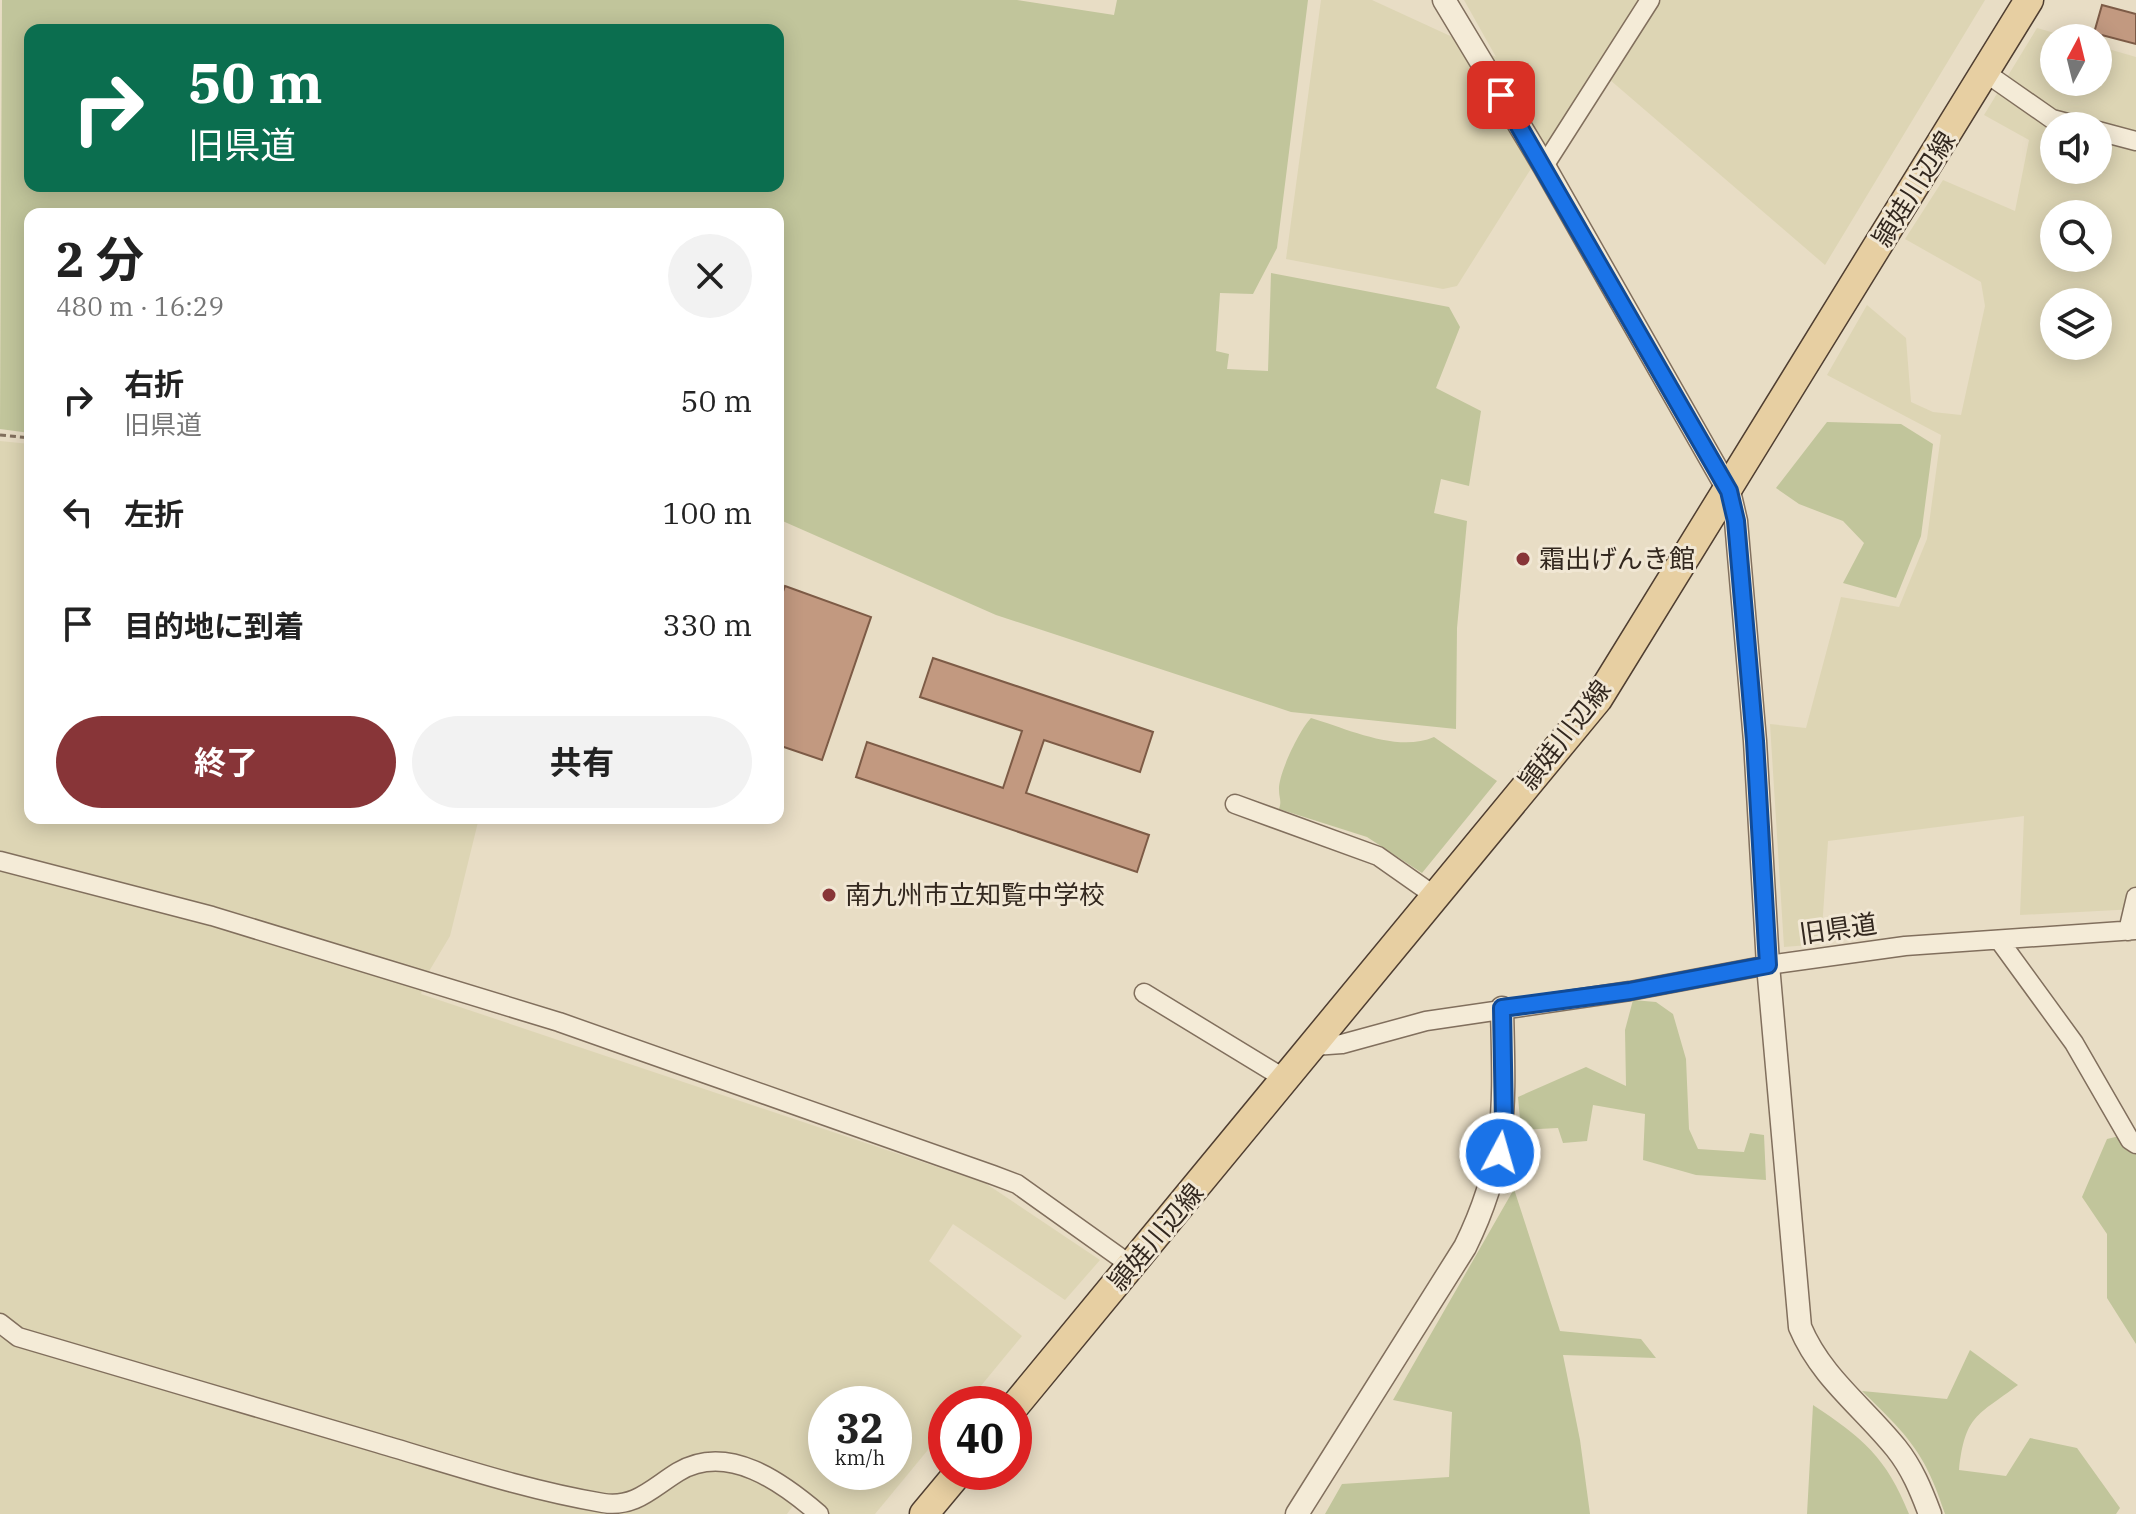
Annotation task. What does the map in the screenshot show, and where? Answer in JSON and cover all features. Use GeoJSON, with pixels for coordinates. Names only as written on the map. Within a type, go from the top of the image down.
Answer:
{"type":"FeatureCollection","features":[{"type":"Feature","properties":{"kind":"main road","name":"頴娃川辺線"},"geometry":{"type":"LineString","coordinates":[[1032,1386],[1598,699],[2029,0]]}},
{"type":"Feature","properties":{"kind":"main road"},"geometry":{"type":"LineString","coordinates":[[924,1514],[944,1490]]}},
{"type":"Feature","properties":{"kind":"street"},"geometry":{"type":"LineString","coordinates":[[1444,0],[1544,166],[1729,491],[1736,521],[1755,741],[1768,965],[1800,1327],[1811,1352],[1826,1374],[1897,1449],[1917,1480],[1930,1514]]}},
{"type":"Feature","properties":{"kind":"street"},"geometry":{"type":"LineString","coordinates":[[1544,166],[1650,0]]}},
{"type":"Feature","properties":{"kind":"street"},"geometry":{"type":"LineString","coordinates":[[1986,73],[2042,112]]}},
{"type":"Feature","properties":{"kind":"street"},"geometry":{"type":"LineString","coordinates":[[2112,135],[2136,141]]}},
{"type":"Feature","properties":{"kind":"street"},"geometry":{"type":"LineString","coordinates":[[1235,804],[1378,856],[1435,896]]}},
{"type":"Feature","properties":{"kind":"street"},"geometry":{"type":"LineString","coordinates":[[0,861],[212,916],[559,1022],[993,1175],[1017,1184],[1132,1266]]}},
{"type":"Feature","properties":{"kind":"street"},"geometry":{"type":"LineString","coordinates":[[2132,931],[2136,897]]}},
{"type":"Feature","properties":{"kind":"street","name":"旧県道"},"geometry":{"type":"LineString","coordinates":[[1314,1046],[1342,1044],[1426,1021],[1630,991],[1768,965],[1905,946],[2132,931]]}},
{"type":"Feature","properties":{"kind":"street"},"geometry":{"type":"LineString","coordinates":[[1999,940],[2074,1043],[2130,1140],[2136,1144]]}},
{"type":"Feature","properties":{"kind":"street"},"geometry":{"type":"LineString","coordinates":[[1144,993],[1285,1079]]}},
{"type":"Feature","properties":{"kind":"street"},"geometry":{"type":"LineString","coordinates":[[1297,1514],[1465,1247],[1479,1219],[1500,1153],[1504,1122],[1502,1008]]}},
{"type":"Feature","properties":{"kind":"street"},"geometry":{"type":"LineString","coordinates":[[0,1323],[18,1337],[521,1485],[623,1505],[646,1495],[681,1470],[707,1463],[730,1464],[750,1468],[783,1483],[819,1514]]}},
{"type":"Feature","properties":{"kind":"path"},"geometry":{"type":"LineString","coordinates":[[0,435],[24,437]]}},
{"type":"Feature","properties":{"kind":"shaded area"},"geometry":{"type":"Polygon","coordinates":[[[1321,0],[1372,0],[1496,57],[1464,0],[1985,0],[1825,265],[1595,67],[1457,286],[1443,289],[1286,259],[1321,0]]]}},
{"type":"Feature","properties":{"kind":"shaded area"},"geometry":{"type":"Polygon","coordinates":[[[2037,28],[2040,29],[2040,96],[2112,96],[2112,50],[2136,57],[2136,909],[2020,915],[2024,816],[1828,841],[1821,944],[1784,947],[1770,724],[1806,728],[1841,597],[1899,607],[1927,539],[1941,435],[1827,375],[1867,305],[1906,338],[1911,402],[1933,412],[1961,415],[1985,306],[1981,282],[1905,239],[1943,180],[2015,211],[2029,140],[1984,115],[2037,28]]]}},
{"type":"Feature","properties":{"kind":"shaded area"},"geometry":{"type":"Polygon","coordinates":[[[0,441],[24,443],[24,824],[478,824],[450,936],[428,973],[421,994],[985,1183],[1100,1260],[1065,1300],[953,1224],[929,1261],[1022,1336],[981,1386],[928,1386],[928,1450],[912,1469],[912,1386],[808,1386],[808,1490],[895,1490],[875,1514],[809,1514],[795,1503],[787,1514],[0,1514],[0,441]]]}},
{"type":"Feature","properties":{"kind":"green space"},"geometry":{"type":"Polygon","coordinates":[[[2,0],[1017,0],[1114,15],[1117,0],[1308,0],[1277,248],[1253,294],[1220,293],[1216,351],[1229,354],[1227,369],[1268,371],[1271,273],[1449,307],[1460,327],[1436,388],[1481,411],[1469,486],[1441,479],[1434,513],[1467,521],[1457,628],[1456,729],[1291,712],[996,615],[784,522],[784,208],[24,208],[24,432],[0,429],[2,0]]]}},
{"type":"Feature","properties":{"kind":"green space"},"geometry":{"type":"Polygon","coordinates":[[[1827,422],[1901,424],[1933,444],[1921,536],[1896,598],[1843,583],[1864,543],[1843,521],[1799,504],[1776,488],[1827,422]]]}},
{"type":"Feature","properties":{"kind":"green space"},"geometry":{"type":"Polygon","coordinates":[[[1311,718],[1389,741],[1420,741],[1434,737],[1497,781],[1422,873],[1367,837],[1279,809],[1282,774],[1296,741],[1311,718]]]}},
{"type":"Feature","properties":{"kind":"green space"},"geometry":{"type":"Polygon","coordinates":[[[1633,1000],[1656,1002],[1673,1014],[1686,1059],[1689,1129],[1698,1149],[1744,1152],[1750,1133],[1764,1135],[1766,1180],[1696,1175],[1643,1160],[1645,1114],[1593,1105],[1587,1141],[1563,1143],[1558,1128],[1521,1130],[1518,1097],[1586,1067],[1626,1086],[1625,1030],[1633,1000]]]}},
{"type":"Feature","properties":{"kind":"green space"},"geometry":{"type":"Polygon","coordinates":[[[2136,1132],[2136,1344],[2107,1298],[2107,1234],[2082,1197],[2107,1139],[2136,1132]]]}},
{"type":"Feature","properties":{"kind":"green space"},"geometry":{"type":"Polygon","coordinates":[[[1514,1189],[1560,1331],[1641,1339],[1656,1358],[1563,1355],[1580,1440],[1590,1514],[1325,1514],[1342,1484],[1449,1477],[1452,1412],[1393,1400],[1514,1189]]]}},
{"type":"Feature","properties":{"kind":"green space"},"geometry":{"type":"Polygon","coordinates":[[[1970,1350],[2018,1385],[1975,1418],[1965,1438],[1959,1470],[2006,1476],[2030,1438],[2077,1448],[2120,1508],[2116,1514],[1945,1514],[1930,1475],[1913,1446],[1862,1391],[1947,1399],[1970,1350]]]}},
{"type":"Feature","properties":{"kind":"green space"},"geometry":{"type":"Polygon","coordinates":[[[1813,1405],[1871,1450],[1891,1478],[1909,1514],[1807,1514],[1813,1405]]]}},
{"type":"Feature","properties":{"kind":"building"},"geometry":{"type":"Polygon","coordinates":[[[2102,5],[2136,14],[2136,44],[2112,38],[2112,24],[2097,24],[2102,5]]]}},
{"type":"Feature","properties":{"kind":"building"},"geometry":{"type":"Polygon","coordinates":[[[785,586],[871,617],[822,760],[784,747],[785,586]]]}},
{"type":"Feature","properties":{"kind":"building"},"geometry":{"type":"Polygon","coordinates":[[[933,658],[1153,732],[1140,772],[1044,740],[1026,793],[1149,835],[1137,872],[856,777],[867,742],[1003,788],[1022,731],[920,697],[933,658]]]}},
{"type":"Feature","properties":{"kind":"place","name":"霜出げんき館"},"geometry":{"type":"Point","coordinates":[1523,559]}},
{"type":"Feature","properties":{"kind":"place","name":"南九州市立知覧中学校"},"geometry":{"type":"Point","coordinates":[829,895]}},
{"type":"Feature","properties":{"kind":"route"},"geometry":{"type":"LineString","coordinates":[[1500,1153],[1504,1122],[1502,1008],[1630,991],[1768,965],[1755,741],[1736,521],[1729,491],[1501,95]]}}]}
